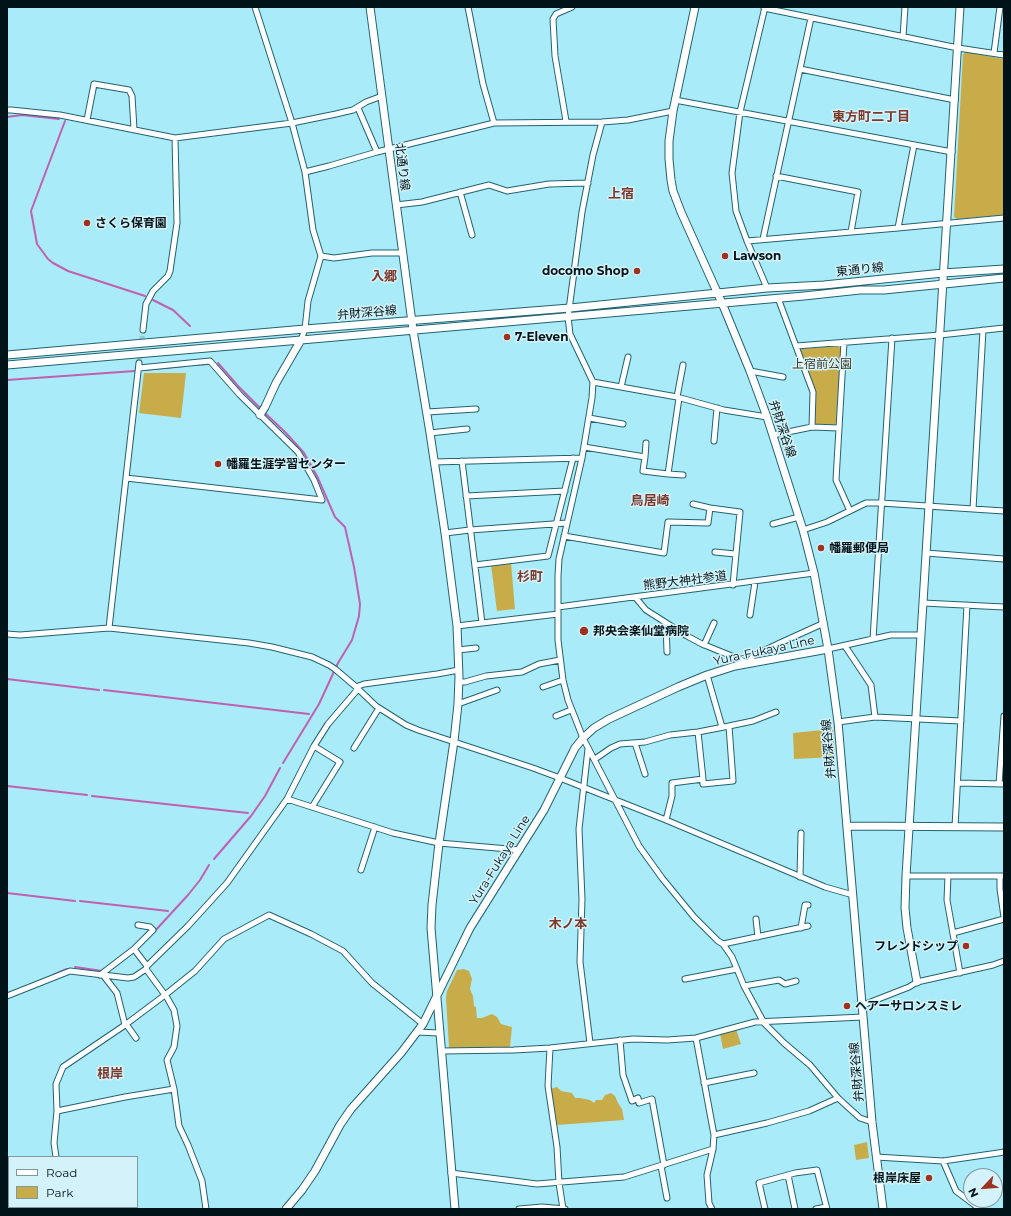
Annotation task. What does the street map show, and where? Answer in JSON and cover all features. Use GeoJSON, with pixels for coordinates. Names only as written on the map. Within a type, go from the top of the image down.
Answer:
{"type":"FeatureCollection","features":[{"type":"Feature","properties":{"kind":"main road","name":"北通り線"},"geometry":{"type":"LineString","coordinates":[[370,7],[402,253],[445,533],[457,626],[459,670],[458,704],[439,843],[431,928],[455,1209]]}},
{"type":"Feature","properties":{"kind":"main road"},"geometry":{"type":"LineString","coordinates":[[695,7],[673,111],[669,141],[669,159],[673,191],[718,293]]}},
{"type":"Feature","properties":{"kind":"main road"},"geometry":{"type":"LineString","coordinates":[[917,982],[907,928],[905,908],[906,876],[960,7]]}},
{"type":"Feature","properties":{"kind":"main road","name":"東通り線"},"geometry":{"type":"LineString","coordinates":[[718,293],[767,288],[824,285],[1004,268]]}},
{"type":"Feature","properties":{"kind":"main road","name":"東通り線"},"geometry":{"type":"LineString","coordinates":[[722,303],[1004,278]]}},
{"type":"Feature","properties":{"kind":"main road","name":"弁財深谷線"},"geometry":{"type":"LineString","coordinates":[[7,355],[570,308],[718,293],[750,371],[773,435],[803,530],[814,573],[824,623],[838,722],[872,1122],[882,1209]]}},
{"type":"Feature","properties":{"kind":"main road","name":"弁財深谷線"},"geometry":{"type":"LineString","coordinates":[[7,364],[722,303]]}},
{"type":"Feature","properties":{"kind":"main road"},"geometry":{"type":"LineString","coordinates":[[260,415],[266,407],[276,383],[301,340]]}},
{"type":"Feature","properties":{"kind":"main road","name":"Yura-Fukaya Line"},"geometry":{"type":"LineString","coordinates":[[286,1209],[315,1171],[340,1125],[351,1109],[401,1053],[423,1024],[470,928],[544,810],[575,748],[582,738],[594,728],[609,719],[707,675],[735,666],[828,649]]}},
{"type":"Feature","properties":{"kind":"main road"},"geometry":{"type":"LineString","coordinates":[[847,826],[1004,827]]}},
{"type":"Feature","properties":{"kind":"street"},"geometry":{"type":"LineString","coordinates":[[255,7],[292,122],[305,172],[313,230],[321,256],[308,301],[306,329],[301,340]]}},
{"type":"Feature","properties":{"kind":"street"},"geometry":{"type":"LineString","coordinates":[[468,7],[484,84],[494,123]]}},
{"type":"Feature","properties":{"kind":"street"},"geometry":{"type":"LineString","coordinates":[[566,121],[555,56],[553,19],[556,14],[572,7]]}},
{"type":"Feature","properties":{"kind":"street"},"geometry":{"type":"LineString","coordinates":[[903,37],[905,7]]}},
{"type":"Feature","properties":{"kind":"street"},"geometry":{"type":"LineString","coordinates":[[994,53],[1000,7]]}},
{"type":"Feature","properties":{"kind":"street"},"geometry":{"type":"LineString","coordinates":[[767,288],[736,211],[732,173],[740,112],[765,8],[958,48],[1004,55]]}},
{"type":"Feature","properties":{"kind":"street"},"geometry":{"type":"LineString","coordinates":[[762,239],[811,18]]}},
{"type":"Feature","properties":{"kind":"street"},"geometry":{"type":"LineString","coordinates":[[800,69],[955,100]]}},
{"type":"Feature","properties":{"kind":"street"},"geometry":{"type":"LineString","coordinates":[[87,120],[94,84],[128,90],[132,96],[134,129]]}},
{"type":"Feature","properties":{"kind":"street"},"geometry":{"type":"LineString","coordinates":[[7,110],[60,114],[175,138],[292,122],[336,114],[358,108],[366,102],[382,96]]}},
{"type":"Feature","properties":{"kind":"street"},"geometry":{"type":"LineString","coordinates":[[675,100],[952,152]]}},
{"type":"Feature","properties":{"kind":"street"},"geometry":{"type":"LineString","coordinates":[[358,108],[377,152]]}},
{"type":"Feature","properties":{"kind":"street"},"geometry":{"type":"LineString","coordinates":[[305,172],[377,152],[494,123],[566,121],[602,122],[628,120],[673,111]]}},
{"type":"Feature","properties":{"kind":"street"},"geometry":{"type":"LineString","coordinates":[[602,122],[593,155],[582,212],[568,317],[570,334],[593,382],[592,398],[582,458],[559,559],[558,614],[560,660],[563,680],[571,710],[582,738],[595,759],[639,846],[696,920],[722,944],[732,957],[744,986],[762,1021],[784,1043],[810,1064],[838,1098],[860,1118],[872,1122]]}},
{"type":"Feature","properties":{"kind":"street"},"geometry":{"type":"LineString","coordinates":[[143,330],[146,304],[153,291],[168,276],[170,271],[177,223],[175,138]]}},
{"type":"Feature","properties":{"kind":"street"},"geometry":{"type":"LineString","coordinates":[[898,228],[914,145]]}},
{"type":"Feature","properties":{"kind":"street"},"geometry":{"type":"LineString","coordinates":[[776,176],[858,192],[851,232]]}},
{"type":"Feature","properties":{"kind":"street"},"geometry":{"type":"LineString","coordinates":[[396,205],[422,202],[489,185],[508,191],[549,184],[588,183]]}},
{"type":"Feature","properties":{"kind":"street"},"geometry":{"type":"LineString","coordinates":[[460,192],[472,235]]}},
{"type":"Feature","properties":{"kind":"street"},"geometry":{"type":"LineString","coordinates":[[747,240],[1004,218]]}},
{"type":"Feature","properties":{"kind":"street"},"geometry":{"type":"LineString","coordinates":[[321,256],[334,258],[372,253],[402,253]]}},
{"type":"Feature","properties":{"kind":"street"},"geometry":{"type":"LineString","coordinates":[[778,298],[813,392],[812,427]]}},
{"type":"Feature","properties":{"kind":"street"},"geometry":{"type":"LineString","coordinates":[[796,346],[940,335],[1004,328]]}},
{"type":"Feature","properties":{"kind":"street"},"geometry":{"type":"LineString","coordinates":[[973,509],[984,330]]}},
{"type":"Feature","properties":{"kind":"street"},"geometry":{"type":"LineString","coordinates":[[873,639],[892,338]]}},
{"type":"Feature","properties":{"kind":"street"},"geometry":{"type":"LineString","coordinates":[[844,342],[836,480],[850,511]]}},
{"type":"Feature","properties":{"kind":"street"},"geometry":{"type":"LineString","coordinates":[[621,387],[628,357]]}},
{"type":"Feature","properties":{"kind":"street"},"geometry":{"type":"LineString","coordinates":[[109,628],[126,478],[139,365],[210,361],[240,395],[298,452],[314,480],[322,500],[126,478]]}},
{"type":"Feature","properties":{"kind":"street"},"geometry":{"type":"LineString","coordinates":[[668,474],[683,365]]}},
{"type":"Feature","properties":{"kind":"street"},"geometry":{"type":"LineString","coordinates":[[750,371],[783,377]]}},
{"type":"Feature","properties":{"kind":"street"},"geometry":{"type":"LineString","coordinates":[[593,382],[678,397],[717,408],[749,415],[767,417]]}},
{"type":"Feature","properties":{"kind":"street"},"geometry":{"type":"LineString","coordinates":[[714,441],[717,408]]}},
{"type":"Feature","properties":{"kind":"street"},"geometry":{"type":"LineString","coordinates":[[427,412],[476,409]]}},
{"type":"Feature","properties":{"kind":"street"},"geometry":{"type":"LineString","coordinates":[[589,418],[624,424]]}},
{"type":"Feature","properties":{"kind":"street"},"geometry":{"type":"LineString","coordinates":[[773,435],[812,427],[839,428]]}},
{"type":"Feature","properties":{"kind":"street"},"geometry":{"type":"LineString","coordinates":[[430,432],[466,429]]}},
{"type":"Feature","properties":{"kind":"street"},"geometry":{"type":"LineString","coordinates":[[646,443],[643,471],[684,475]]}},
{"type":"Feature","properties":{"kind":"street"},"geometry":{"type":"LineString","coordinates":[[584,447],[645,457]]}},
{"type":"Feature","properties":{"kind":"street"},"geometry":{"type":"LineString","coordinates":[[475,565],[548,556],[573,458]]}},
{"type":"Feature","properties":{"kind":"street"},"geometry":{"type":"LineString","coordinates":[[434,462],[582,458]]}},
{"type":"Feature","properties":{"kind":"street"},"geometry":{"type":"LineString","coordinates":[[462,461],[482,623]]}},
{"type":"Feature","properties":{"kind":"street"},"geometry":{"type":"LineString","coordinates":[[466,496],[565,491]]}},
{"type":"Feature","properties":{"kind":"street"},"geometry":{"type":"LineString","coordinates":[[803,530],[827,522],[866,503],[1004,511]]}},
{"type":"Feature","properties":{"kind":"street"},"geometry":{"type":"LineString","coordinates":[[693,504],[740,512],[733,585]]}},
{"type":"Feature","properties":{"kind":"street"},"geometry":{"type":"LineString","coordinates":[[564,536],[664,553],[668,522],[708,523],[710,508]]}},
{"type":"Feature","properties":{"kind":"street"},"geometry":{"type":"LineString","coordinates":[[772,524],[799,517]]}},
{"type":"Feature","properties":{"kind":"street"},"geometry":{"type":"LineString","coordinates":[[445,533],[567,523]]}},
{"type":"Feature","properties":{"kind":"street"},"geometry":{"type":"LineString","coordinates":[[715,552],[735,554]]}},
{"type":"Feature","properties":{"kind":"street"},"geometry":{"type":"LineString","coordinates":[[926,553],[1004,559]]}},
{"type":"Feature","properties":{"kind":"street","name":"熊野大神社参道"},"geometry":{"type":"LineString","coordinates":[[558,607],[733,585],[814,573]]}},
{"type":"Feature","properties":{"kind":"street"},"geometry":{"type":"LineString","coordinates":[[750,615],[755,582]]}},
{"type":"Feature","properties":{"kind":"street"},"geometry":{"type":"LineString","coordinates":[[635,597],[646,610],[687,636],[748,664],[753,656],[780,642],[824,623]]}},
{"type":"Feature","properties":{"kind":"street"},"geometry":{"type":"LineString","coordinates":[[923,603],[1004,607]]}},
{"type":"Feature","properties":{"kind":"street"},"geometry":{"type":"LineString","coordinates":[[955,827],[967,605]]}},
{"type":"Feature","properties":{"kind":"street"},"geometry":{"type":"LineString","coordinates":[[457,626],[558,614]]}},
{"type":"Feature","properties":{"kind":"street"},"geometry":{"type":"LineString","coordinates":[[666,623],[667,652]]}},
{"type":"Feature","properties":{"kind":"street"},"geometry":{"type":"LineString","coordinates":[[704,645],[714,623]]}},
{"type":"Feature","properties":{"kind":"street"},"geometry":{"type":"LineString","coordinates":[[7,634],[20,635],[109,628],[225,640],[272,647],[312,657],[335,669],[379,708],[406,725],[560,778],[666,820],[825,887],[853,895]]}},
{"type":"Feature","properties":{"kind":"street"},"geometry":{"type":"LineString","coordinates":[[828,649],[891,635],[921,635]]}},
{"type":"Feature","properties":{"kind":"street"},"geometry":{"type":"LineString","coordinates":[[845,646],[871,685],[875,717]]}},
{"type":"Feature","properties":{"kind":"street"},"geometry":{"type":"LineString","coordinates":[[458,650],[476,648]]}},
{"type":"Feature","properties":{"kind":"street"},"geometry":{"type":"LineString","coordinates":[[459,682],[465,682],[486,676],[522,672],[539,664],[560,660]]}},
{"type":"Feature","properties":{"kind":"street"},"geometry":{"type":"LineString","coordinates":[[7,996],[70,971],[128,978],[134,977],[147,967],[188,926],[227,883],[287,799],[314,746],[328,724],[357,688],[364,684],[459,670]]}},
{"type":"Feature","properties":{"kind":"street"},"geometry":{"type":"LineString","coordinates":[[522,672],[524,678]]}},
{"type":"Feature","properties":{"kind":"street"},"geometry":{"type":"LineString","coordinates":[[707,675],[722,727]]}},
{"type":"Feature","properties":{"kind":"street"},"geometry":{"type":"LineString","coordinates":[[543,687],[563,680]]}},
{"type":"Feature","properties":{"kind":"street"},"geometry":{"type":"LineString","coordinates":[[458,704],[498,690]]}},
{"type":"Feature","properties":{"kind":"street"},"geometry":{"type":"LineString","coordinates":[[354,748],[379,708]]}},
{"type":"Feature","properties":{"kind":"street"},"geometry":{"type":"LineString","coordinates":[[556,716],[571,710]]}},
{"type":"Feature","properties":{"kind":"street"},"geometry":{"type":"LineString","coordinates":[[595,759],[611,748],[620,744],[635,743],[670,735],[698,732],[729,726],[753,721],[776,712]]}},
{"type":"Feature","properties":{"kind":"street"},"geometry":{"type":"LineString","coordinates":[[958,783],[1002,784],[1004,716]]}},
{"type":"Feature","properties":{"kind":"street"},"geometry":{"type":"LineString","coordinates":[[838,722],[875,717],[961,721]]}},
{"type":"Feature","properties":{"kind":"street"},"geometry":{"type":"LineString","coordinates":[[698,732],[703,784],[733,782],[729,726]]}},
{"type":"Feature","properties":{"kind":"street"},"geometry":{"type":"LineString","coordinates":[[635,743],[645,774]]}},
{"type":"Feature","properties":{"kind":"street"},"geometry":{"type":"LineString","coordinates":[[312,806],[340,762],[314,746]]}},
{"type":"Feature","properties":{"kind":"street"},"geometry":{"type":"LineString","coordinates":[[588,748],[579,829],[582,899],[580,962],[590,1043]]}},
{"type":"Feature","properties":{"kind":"street"},"geometry":{"type":"LineString","coordinates":[[666,820],[672,796],[672,783],[703,779]]}},
{"type":"Feature","properties":{"kind":"street"},"geometry":{"type":"LineString","coordinates":[[287,799],[393,833],[439,843],[520,850]]}},
{"type":"Feature","properties":{"kind":"street"},"geometry":{"type":"LineString","coordinates":[[361,870],[375,827]]}},
{"type":"Feature","properties":{"kind":"street"},"geometry":{"type":"LineString","coordinates":[[800,877],[801,833]]}},
{"type":"Feature","properties":{"kind":"street"},"geometry":{"type":"LineString","coordinates":[[906,876],[1002,876],[1000,889],[1004,918],[953,933]]}},
{"type":"Feature","properties":{"kind":"street"},"geometry":{"type":"LineString","coordinates":[[948,876],[947,900],[960,973]]}},
{"type":"Feature","properties":{"kind":"street"},"geometry":{"type":"LineString","coordinates":[[800,928],[805,905],[808,905]]}},
{"type":"Feature","properties":{"kind":"street"},"geometry":{"type":"LineString","coordinates":[[56,1156],[54,1143],[57,1111],[56,1084],[63,1067],[126,1024],[165,995],[195,970],[224,939],[269,914],[343,951],[372,984],[423,1024]]}},
{"type":"Feature","properties":{"kind":"street"},"geometry":{"type":"LineString","coordinates":[[756,919],[758,937]]}},
{"type":"Feature","properties":{"kind":"street"},"geometry":{"type":"LineString","coordinates":[[101,975],[134,949],[153,930],[150,927],[138,925]]}},
{"type":"Feature","properties":{"kind":"street"},"geometry":{"type":"LineString","coordinates":[[722,944],[808,926]]}},
{"type":"Feature","properties":{"kind":"street"},"geometry":{"type":"LineString","coordinates":[[134,949],[174,1010],[177,1026],[173,1050],[167,1060],[174,1089],[179,1126],[202,1181],[206,1209]]}},
{"type":"Feature","properties":{"kind":"street"},"geometry":{"type":"LineString","coordinates":[[862,1005],[909,987],[917,982],[960,973],[1004,961]]}},
{"type":"Feature","properties":{"kind":"street"},"geometry":{"type":"LineString","coordinates":[[685,979],[737,968]]}},
{"type":"Feature","properties":{"kind":"street"},"geometry":{"type":"LineString","coordinates":[[101,975],[117,993],[126,1024],[136,1038]]}},
{"type":"Feature","properties":{"kind":"street"},"geometry":{"type":"LineString","coordinates":[[744,986],[779,980],[784,984],[796,981]]}},
{"type":"Feature","properties":{"kind":"street"},"geometry":{"type":"LineString","coordinates":[[441,1052],[550,1048],[633,1039],[667,1040],[696,1038],[753,1022],[863,1017]]}},
{"type":"Feature","properties":{"kind":"street"},"geometry":{"type":"LineString","coordinates":[[417,1032],[439,1033]]}},
{"type":"Feature","properties":{"kind":"street"},"geometry":{"type":"LineString","coordinates":[[696,1038],[714,1135],[713,1149],[707,1175],[709,1203],[712,1209]]}},
{"type":"Feature","properties":{"kind":"street"},"geometry":{"type":"LineString","coordinates":[[620,1040],[622,1076],[632,1101],[638,1098],[639,1103],[652,1098],[667,1198]]}},
{"type":"Feature","properties":{"kind":"street"},"geometry":{"type":"LineString","coordinates":[[519,1209],[542,1207],[564,1209],[558,1182],[557,1147],[548,1086],[550,1048]]}},
{"type":"Feature","properties":{"kind":"street"},"geometry":{"type":"LineString","coordinates":[[704,1083],[754,1073]]}},
{"type":"Feature","properties":{"kind":"street"},"geometry":{"type":"LineString","coordinates":[[57,1111],[124,1097],[174,1089]]}},
{"type":"Feature","properties":{"kind":"street"},"geometry":{"type":"LineString","coordinates":[[714,1135],[767,1123],[808,1111],[838,1098]]}},
{"type":"Feature","properties":{"kind":"street"},"geometry":{"type":"LineString","coordinates":[[451,1173],[536,1184],[624,1177],[713,1149]]}},
{"type":"Feature","properties":{"kind":"street"},"geometry":{"type":"LineString","coordinates":[[876,1157],[943,1161],[1004,1152]]}},
{"type":"Feature","properties":{"kind":"street"},"geometry":{"type":"LineString","coordinates":[[943,1161],[956,1191],[980,1209]]}},
{"type":"Feature","properties":{"kind":"street"},"geometry":{"type":"LineString","coordinates":[[765,1209],[759,1183],[795,1172],[817,1170],[826,1208],[816,1209]]}},
{"type":"Feature","properties":{"kind":"street"},"geometry":{"type":"LineString","coordinates":[[788,1175],[795,1209]]}},
{"type":"Feature","properties":{"kind":"green space"},"geometry":{"type":"Polygon","coordinates":[[[966,52],[1004,59],[1004,215],[957,219],[954,217],[963,54],[966,52]]]}},
{"type":"Feature","properties":{"kind":"green space","name":"上宿前公園"},"geometry":{"type":"Polygon","coordinates":[[[838,346],[841,348],[836,423],[834,425],[816,424],[814,421],[816,392],[800,351],[801,349],[838,346]]]}},
{"type":"Feature","properties":{"kind":"green space"},"geometry":{"type":"Polygon","coordinates":[[[144,373],[186,373],[181,418],[139,413],[144,373]]]}},
{"type":"Feature","properties":{"kind":"green space"},"geometry":{"type":"Polygon","coordinates":[[[511,563],[515,609],[497,611],[491,565],[511,563]]]}},
{"type":"Feature","properties":{"kind":"green space"},"geometry":{"type":"Polygon","coordinates":[[[833,729],[835,757],[794,759],[793,733],[833,729]]]}},
{"type":"Feature","properties":{"kind":"green space"},"geometry":{"type":"Polygon","coordinates":[[[464,969],[469,971],[472,979],[470,989],[473,996],[474,1006],[476,1007],[477,1018],[482,1018],[492,1014],[497,1017],[501,1024],[512,1027],[510,1047],[449,1048],[446,998],[447,991],[457,970],[464,969]]]}},
{"type":"Feature","properties":{"kind":"green space"},"geometry":{"type":"Polygon","coordinates":[[[736,1029],[741,1044],[723,1049],[720,1034],[736,1029]]]}},
{"type":"Feature","properties":{"kind":"green space"},"geometry":{"type":"Polygon","coordinates":[[[557,1087],[561,1091],[572,1093],[575,1098],[590,1100],[594,1103],[596,1100],[602,1100],[605,1095],[611,1093],[615,1096],[622,1109],[624,1120],[557,1125],[550,1089],[557,1087]]]}},
{"type":"Feature","properties":{"kind":"green space"},"geometry":{"type":"Polygon","coordinates":[[[867,1142],[869,1158],[856,1160],[854,1145],[867,1142]]]}},
{"type":"Feature","properties":{"kind":"waterway"},"geometry":{"type":"LineString","coordinates":[[7,117],[22,115],[59,119]]}},
{"type":"Feature","properties":{"kind":"waterway"},"geometry":{"type":"LineString","coordinates":[[65,121],[31,211],[37,244],[48,259],[68,271],[145,296]]}},
{"type":"Feature","properties":{"kind":"waterway"},"geometry":{"type":"LineString","coordinates":[[153,300],[173,310],[190,326]]}},
{"type":"Feature","properties":{"kind":"waterway"},"geometry":{"type":"LineString","coordinates":[[218,363],[260,408]]}},
{"type":"Feature","properties":{"kind":"waterway"},"geometry":{"type":"LineString","coordinates":[[195,365],[208,364]]}},
{"type":"Feature","properties":{"kind":"waterway"},"geometry":{"type":"LineString","coordinates":[[143,370],[185,366]]}},
{"type":"Feature","properties":{"kind":"waterway"},"geometry":{"type":"LineString","coordinates":[[7,380],[135,371]]}},
{"type":"Feature","properties":{"kind":"waterway"},"geometry":{"type":"LineString","coordinates":[[266,414],[304,453],[317,476],[335,517],[345,527],[360,604],[359,616],[352,640],[338,663],[319,704],[283,763]]}},
{"type":"Feature","properties":{"kind":"waterway"},"geometry":{"type":"LineString","coordinates":[[7,679],[99,690]]}},
{"type":"Feature","properties":{"kind":"waterway"},"geometry":{"type":"LineString","coordinates":[[104,690],[309,714]]}},
{"type":"Feature","properties":{"kind":"waterway"},"geometry":{"type":"LineString","coordinates":[[214,859],[251,816],[265,796],[280,768]]}},
{"type":"Feature","properties":{"kind":"waterway"},"geometry":{"type":"LineString","coordinates":[[7,786],[87,795]]}},
{"type":"Feature","properties":{"kind":"waterway"},"geometry":{"type":"LineString","coordinates":[[92,796],[248,813]]}},
{"type":"Feature","properties":{"kind":"waterway"},"geometry":{"type":"LineString","coordinates":[[154,932],[188,895],[200,880],[209,865]]}},
{"type":"Feature","properties":{"kind":"waterway"},"geometry":{"type":"LineString","coordinates":[[7,893],[75,901]]}},
{"type":"Feature","properties":{"kind":"waterway"},"geometry":{"type":"LineString","coordinates":[[80,901],[168,911]]}},
{"type":"Feature","properties":{"kind":"waterway"},"geometry":{"type":"LineString","coordinates":[[75,967],[102,971]]}},
{"type":"Feature","properties":{"kind":"waterway"},"geometry":{"type":"LineString","coordinates":[[53,975],[67,969]]}},
{"type":"Feature","properties":{"kind":"tunnel"},"geometry":{"type":"LineString","coordinates":[[139,363],[143,330]]}},
{"type":"Feature","properties":{"kind":"place","name":"さくら保育園"},"geometry":{"type":"Point","coordinates":[87,223]}},
{"type":"Feature","properties":{"kind":"place","name":"Lawson"},"geometry":{"type":"Point","coordinates":[725,256]}},
{"type":"Feature","properties":{"kind":"place","name":"docomo Shop"},"geometry":{"type":"Point","coordinates":[637,271]}},
{"type":"Feature","properties":{"kind":"place","name":"7-Eleven"},"geometry":{"type":"Point","coordinates":[507,337]}},
{"type":"Feature","properties":{"kind":"place","name":"幡羅生涯学習センター"},"geometry":{"type":"Point","coordinates":[218,464]}},
{"type":"Feature","properties":{"kind":"place","name":"幡羅郵便局"},"geometry":{"type":"Point","coordinates":[821,548]}},
{"type":"Feature","properties":{"kind":"place","name":"邦央会楽仙堂病院"},"geometry":{"type":"Point","coordinates":[584,631]}},
{"type":"Feature","properties":{"kind":"place","name":"フレンドシップ"},"geometry":{"type":"Point","coordinates":[966,946]}},
{"type":"Feature","properties":{"kind":"place","name":"ヘアーサロンスミレ"},"geometry":{"type":"Point","coordinates":[847,1006]}},
{"type":"Feature","properties":{"kind":"place","name":"根岸床屋"},"geometry":{"type":"Point","coordinates":[929,1178]}},
{"type":"Feature","properties":{"kind":"district","name":"東方町二丁目"},"geometry":{"type":"Point","coordinates":[871,117]}},
{"type":"Feature","properties":{"kind":"district","name":"上宿"},"geometry":{"type":"Point","coordinates":[621,194]}},
{"type":"Feature","properties":{"kind":"district","name":"入郷"},"geometry":{"type":"Point","coordinates":[384,277]}},
{"type":"Feature","properties":{"kind":"district","name":"鳥居崎"},"geometry":{"type":"Point","coordinates":[650,501]}},
{"type":"Feature","properties":{"kind":"district","name":"杉町"},"geometry":{"type":"Point","coordinates":[530,577]}},
{"type":"Feature","properties":{"kind":"district","name":"木ノ本"},"geometry":{"type":"Point","coordinates":[568,924]}},
{"type":"Feature","properties":{"kind":"district","name":"根岸"},"geometry":{"type":"Point","coordinates":[110,1074]}}]}
